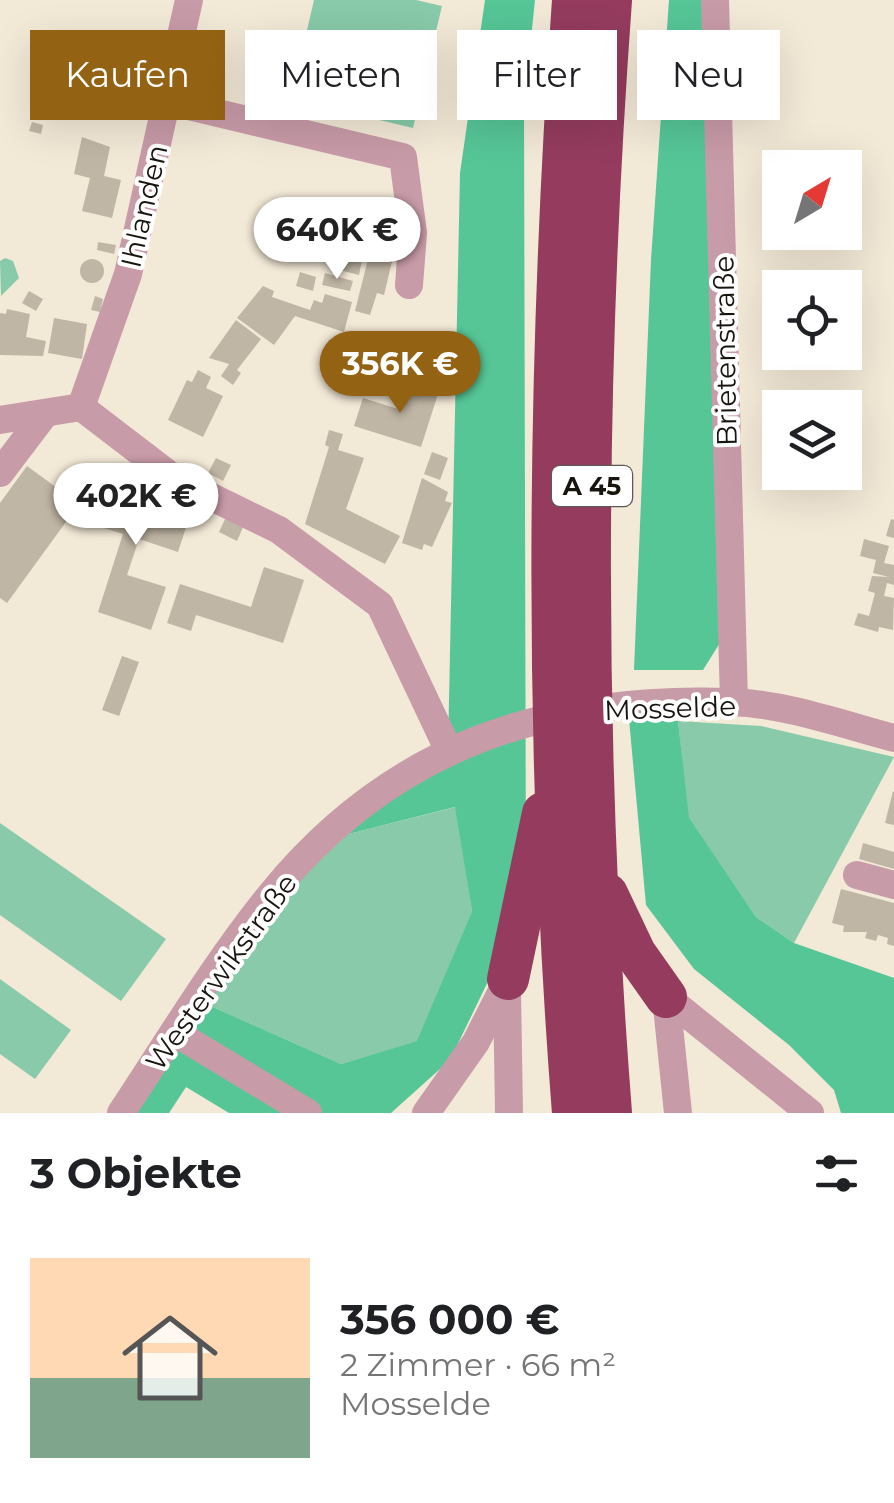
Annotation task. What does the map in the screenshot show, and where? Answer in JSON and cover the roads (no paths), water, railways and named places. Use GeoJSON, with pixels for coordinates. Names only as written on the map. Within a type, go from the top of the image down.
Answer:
{"type":"FeatureCollection","features":[{"type":"Feature","properties":{"kind":"highway","name":"A 45"},"geometry":{"type":"LineString","coordinates":[[573,0],[560,214],[554,409],[556,764],[573,1113]]}},
{"type":"Feature","properties":{"kind":"highway","name":"A 45"},"geometry":{"type":"LineString","coordinates":[[610,0],[593,422],[591,620],[598,867],[612,1113]]}},
{"type":"Feature","properties":{"kind":"highway"},"geometry":{"type":"LineString","coordinates":[[508,979],[556,764]]}},
{"type":"Feature","properties":{"kind":"highway"},"geometry":{"type":"LineString","coordinates":[[598,867],[621,927],[666,997]]}},
{"type":"Feature","properties":{"kind":"street","name":"Ihlanden"},"geometry":{"type":"LineString","coordinates":[[183,30],[190,0]]}},
{"type":"Feature","properties":{"kind":"street","name":"Brietenstraße"},"geometry":{"type":"LineString","coordinates":[[716,0],[734,702]]}},
{"type":"Feature","properties":{"kind":"street"},"geometry":{"type":"LineString","coordinates":[[225,115],[403,157],[413,233],[408,285]]}},
{"type":"Feature","properties":{"kind":"street","name":"Ihlanden"},"geometry":{"type":"LineString","coordinates":[[81,406],[128,274],[163,120]]}},
{"type":"Feature","properties":{"kind":"street"},"geometry":{"type":"LineString","coordinates":[[0,420],[81,406],[175,479],[278,530],[380,605],[448,749]]}},
{"type":"Feature","properties":{"kind":"street"},"geometry":{"type":"LineString","coordinates":[[0,473],[44,414]]}},
{"type":"Feature","properties":{"kind":"street","name":"Mosselde"},"geometry":{"type":"LineString","coordinates":[[420,763],[482,737],[579,712],[664,703],[734,702],[808,714],[894,738]]}},
{"type":"Feature","properties":{"kind":"street","name":"Westerwikstraße"},"geometry":{"type":"LineString","coordinates":[[121,1113],[273,892],[321,841],[420,763]]}},
{"type":"Feature","properties":{"kind":"street"},"geometry":{"type":"LineString","coordinates":[[857,875],[894,885]]}},
{"type":"Feature","properties":{"kind":"street"},"geometry":{"type":"LineString","coordinates":[[426,1113],[476,1042],[508,979]]}},
{"type":"Feature","properties":{"kind":"street"},"geometry":{"type":"LineString","coordinates":[[508,979],[508,1113]]}},
{"type":"Feature","properties":{"kind":"street"},"geometry":{"type":"LineString","coordinates":[[666,997],[678,1113]]}},
{"type":"Feature","properties":{"kind":"street"},"geometry":{"type":"LineString","coordinates":[[666,997],[810,1113]]}},
{"type":"Feature","properties":{"kind":"street"},"geometry":{"type":"LineString","coordinates":[[174,1032],[308,1113]]}}]}
